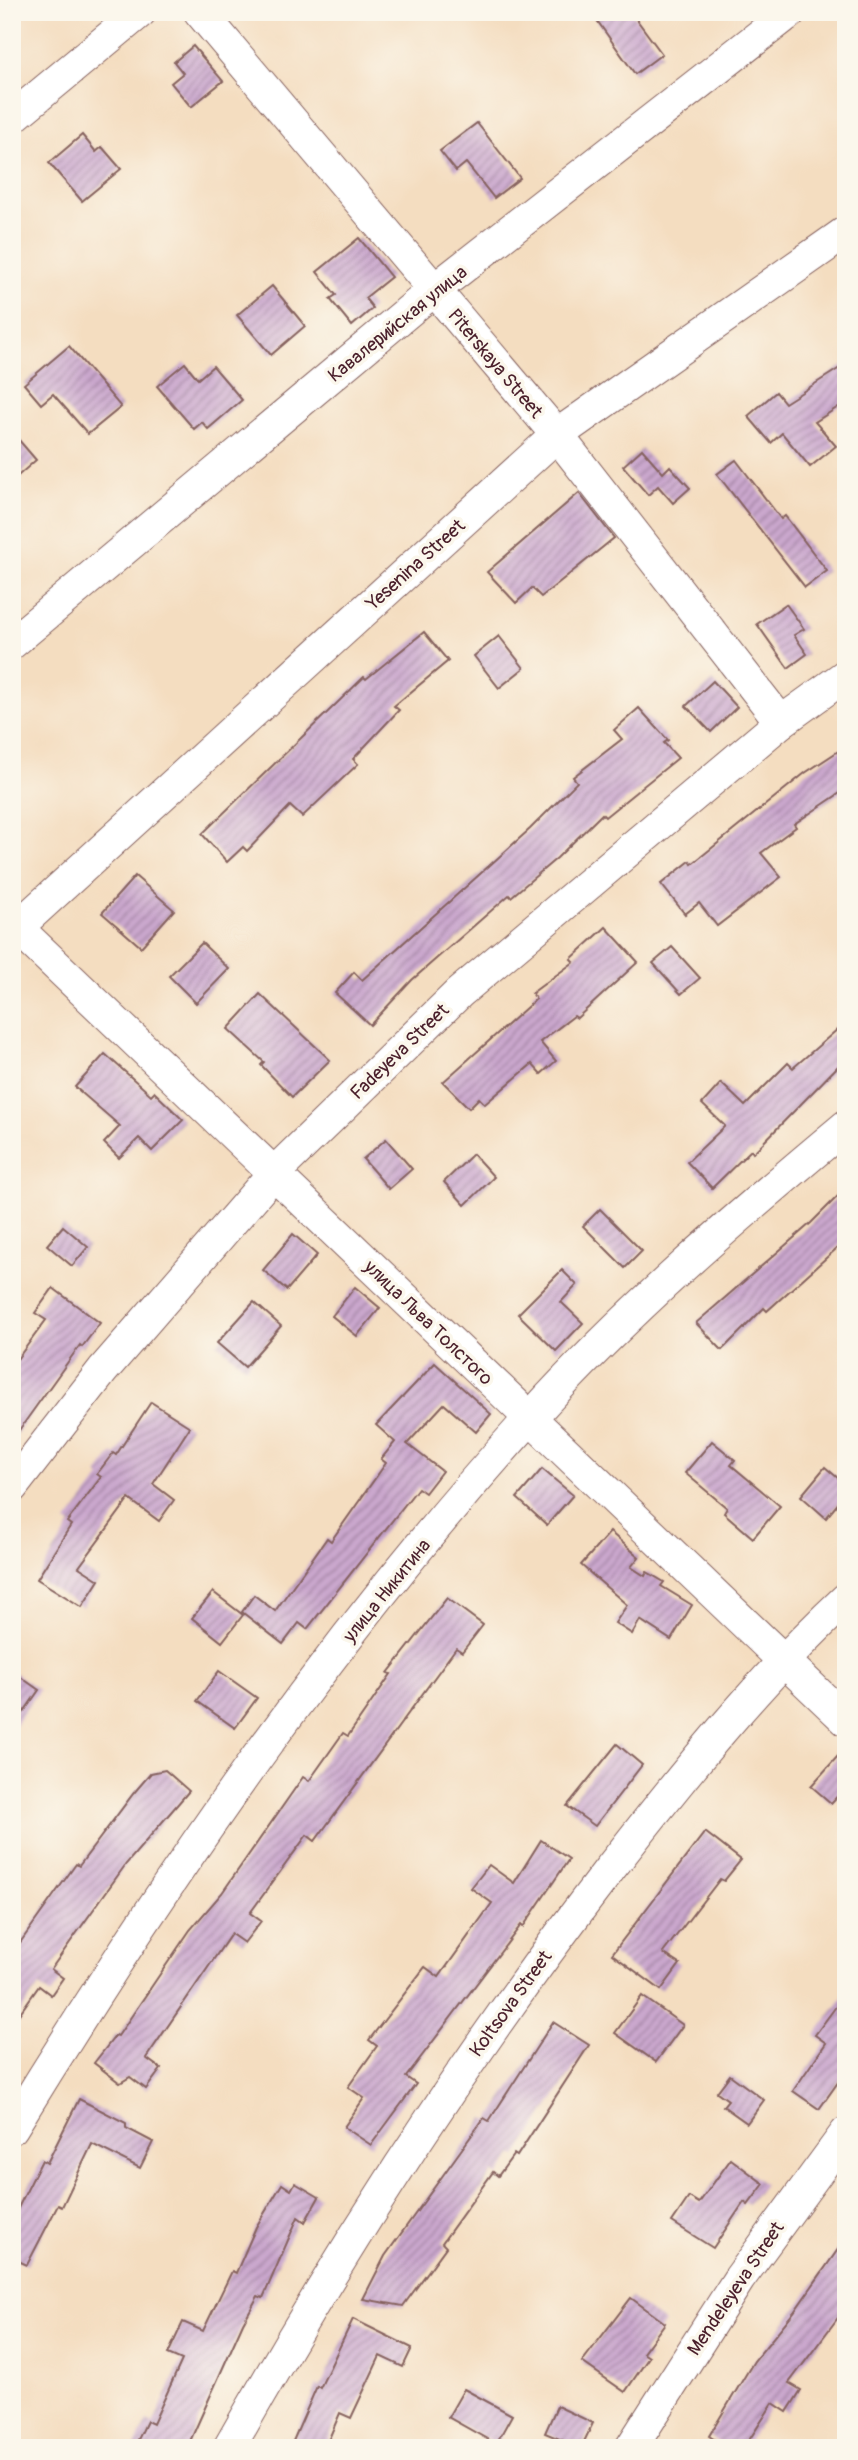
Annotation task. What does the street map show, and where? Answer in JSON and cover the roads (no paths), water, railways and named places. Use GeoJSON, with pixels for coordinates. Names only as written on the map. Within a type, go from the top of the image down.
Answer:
{"type":"FeatureCollection","features":[{"type":"Feature","properties":{"kind":"street"},"geometry":{"type":"LineString","coordinates":[[12,118],[140,12]]}},
{"type":"Feature","properties":{"kind":"street","name":"Piterskaya Street"},"geometry":{"type":"LineString","coordinates":[[200,12],[557,435],[780,722]]}},
{"type":"Feature","properties":{"kind":"street","name":"Кавалерийская улица"},"geometry":{"type":"LineString","coordinates":[[12,643],[434,290],[790,12]]}},
{"type":"Feature","properties":{"kind":"street","name":"Yesenina Street"},"geometry":{"type":"LineString","coordinates":[[14,928],[557,435],[846,232]]}},
{"type":"Feature","properties":{"kind":"street","name":"Fadeyeva Street"},"geometry":{"type":"LineString","coordinates":[[12,1487],[103,1370],[274,1173],[459,993],[780,722],[846,675]]}},
{"type":"Feature","properties":{"kind":"street","name":"улица Льва Толстого"},"geometry":{"type":"LineString","coordinates":[[14,928],[846,1720]]}},
{"type":"Feature","properties":{"kind":"street","name":"улица Никитина"},"geometry":{"type":"LineString","coordinates":[[12,2128],[90,2000],[174,1873],[278,1726],[380,1595],[530,1418],[707,1242],[846,1126]]}},
{"type":"Feature","properties":{"kind":"street","name":"Koltsova Street"},"geometry":{"type":"LineString","coordinates":[[229,2448],[370,2207],[462,2069],[551,1946],[644,1825],[782,1660],[846,1599]]}},
{"type":"Feature","properties":{"kind":"street","name":"Mendeleyeva Street"},"geometry":{"type":"LineString","coordinates":[[631,2448],[739,2279],[846,2133]]}}]}
